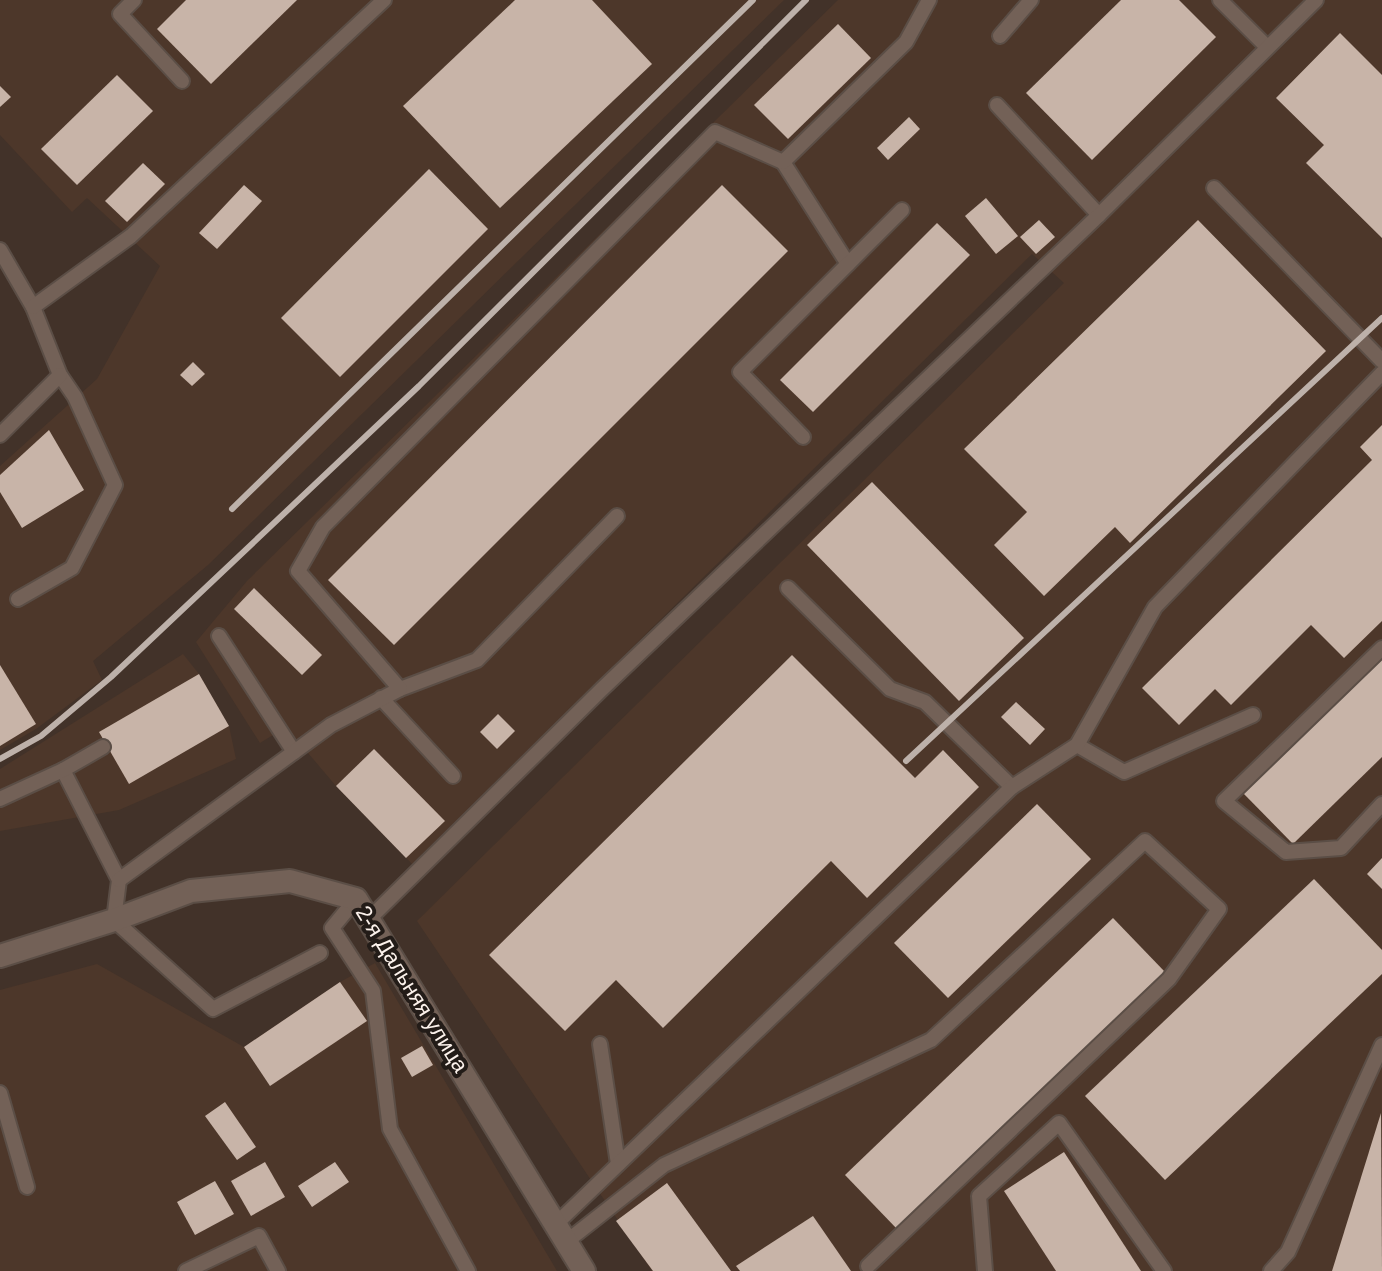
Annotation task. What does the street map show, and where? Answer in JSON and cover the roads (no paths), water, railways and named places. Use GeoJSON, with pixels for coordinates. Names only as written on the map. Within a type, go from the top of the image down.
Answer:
{"type":"FeatureCollection","features":[{"type":"Feature","properties":{"kind":"street","name":"2-я Дальняя улица"},"geometry":{"type":"LineString","coordinates":[[0,956],[114,920],[191,891],[290,881],[356,899],[584,1271]]}},
{"type":"Feature","properties":{"kind":"lane"},"geometry":{"type":"LineString","coordinates":[[134,0],[120,14],[182,81]]}},
{"type":"Feature","properties":{"kind":"lane"},"geometry":{"type":"LineString","coordinates":[[33,307],[131,236],[384,0]]}},
{"type":"Feature","properties":{"kind":"lane"},"geometry":{"type":"LineString","coordinates":[[783,162],[906,42],[929,0]]}},
{"type":"Feature","properties":{"kind":"lane"},"geometry":{"type":"LineString","coordinates":[[1000,36],[1031,0]]}},
{"type":"Feature","properties":{"kind":"lane"},"geometry":{"type":"LineString","coordinates":[[1220,0],[1267,47]]}},
{"type":"Feature","properties":{"kind":"lane"},"geometry":{"type":"LineString","coordinates":[[370,918],[602,689],[1099,215],[1316,0]]}},
{"type":"Feature","properties":{"kind":"lane"},"geometry":{"type":"LineString","coordinates":[[997,105],[1099,215]]}},
{"type":"Feature","properties":{"kind":"lane"},"geometry":{"type":"LineString","coordinates":[[400,689],[298,571],[323,527],[715,132],[783,162],[848,264]]}},
{"type":"Feature","properties":{"kind":"lane"},"geometry":{"type":"LineString","coordinates":[[1214,188],[1382,361]]}},
{"type":"Feature","properties":{"kind":"lane"},"geometry":{"type":"LineString","coordinates":[[803,437],[740,372],[902,210]]}},
{"type":"Feature","properties":{"kind":"lane"},"geometry":{"type":"LineString","coordinates":[[0,250],[33,307],[60,375],[75,397],[115,485],[72,568],[18,599]]}},
{"type":"Feature","properties":{"kind":"lane"},"geometry":{"type":"LineString","coordinates":[[561,1232],[618,1164],[1012,787],[1077,745],[1155,607],[1382,373]]}},
{"type":"Feature","properties":{"kind":"lane"},"geometry":{"type":"LineString","coordinates":[[0,435],[60,375]]}},
{"type":"Feature","properties":{"kind":"lane"},"geometry":{"type":"LineString","coordinates":[[119,880],[331,725],[400,689],[477,660],[617,516]]}},
{"type":"Feature","properties":{"kind":"lane"},"geometry":{"type":"LineString","coordinates":[[788,588],[890,689],[925,702],[1012,787]]}},
{"type":"Feature","properties":{"kind":"lane"},"geometry":{"type":"LineString","coordinates":[[219,636],[294,752]]}},
{"type":"Feature","properties":{"kind":"lane"},"geometry":{"type":"LineString","coordinates":[[1382,648],[1224,801],[1286,852],[1341,848],[1382,804]]}},
{"type":"Feature","properties":{"kind":"lane"},"geometry":{"type":"LineString","coordinates":[[381,698],[453,776]]}},
{"type":"Feature","properties":{"kind":"lane"},"geometry":{"type":"LineString","coordinates":[[1077,745],[1124,772],[1253,715]]}},
{"type":"Feature","properties":{"kind":"lane"},"geometry":{"type":"LineString","coordinates":[[0,799],[63,770],[103,747]]}},
{"type":"Feature","properties":{"kind":"lane"},"geometry":{"type":"LineString","coordinates":[[63,770],[119,880],[114,920],[213,1009],[320,953]]}},
{"type":"Feature","properties":{"kind":"lane"},"geometry":{"type":"LineString","coordinates":[[561,1232],[664,1165],[931,1040],[1145,841],[1219,909],[1169,979],[868,1266]]}},
{"type":"Feature","properties":{"kind":"lane"},"geometry":{"type":"LineString","coordinates":[[356,899],[332,928],[373,991],[390,1129],[468,1271]]}},
{"type":"Feature","properties":{"kind":"lane"},"geometry":{"type":"LineString","coordinates":[[600,1044],[618,1164]]}},
{"type":"Feature","properties":{"kind":"lane"},"geometry":{"type":"LineString","coordinates":[[1271,1271],[1288,1252],[1382,1045]]}},
{"type":"Feature","properties":{"kind":"lane"},"geometry":{"type":"LineString","coordinates":[[0,1093],[27,1187]]}},
{"type":"Feature","properties":{"kind":"lane"},"geometry":{"type":"LineString","coordinates":[[985,1271],[979,1196],[1059,1123],[1164,1271]]}},
{"type":"Feature","properties":{"kind":"lane"},"geometry":{"type":"LineString","coordinates":[[186,1271],[259,1236],[278,1271]]}},
{"type":"Feature","properties":{"kind":"railway"},"geometry":{"type":"LineString","coordinates":[[232,509],[753,0]]}},
{"type":"Feature","properties":{"kind":"railway"},"geometry":{"type":"LineString","coordinates":[[0,759],[41,736],[111,677],[419,386],[806,0]]}},
{"type":"Feature","properties":{"kind":"railway"},"geometry":{"type":"LineString","coordinates":[[906,761],[1382,318]]}}]}
